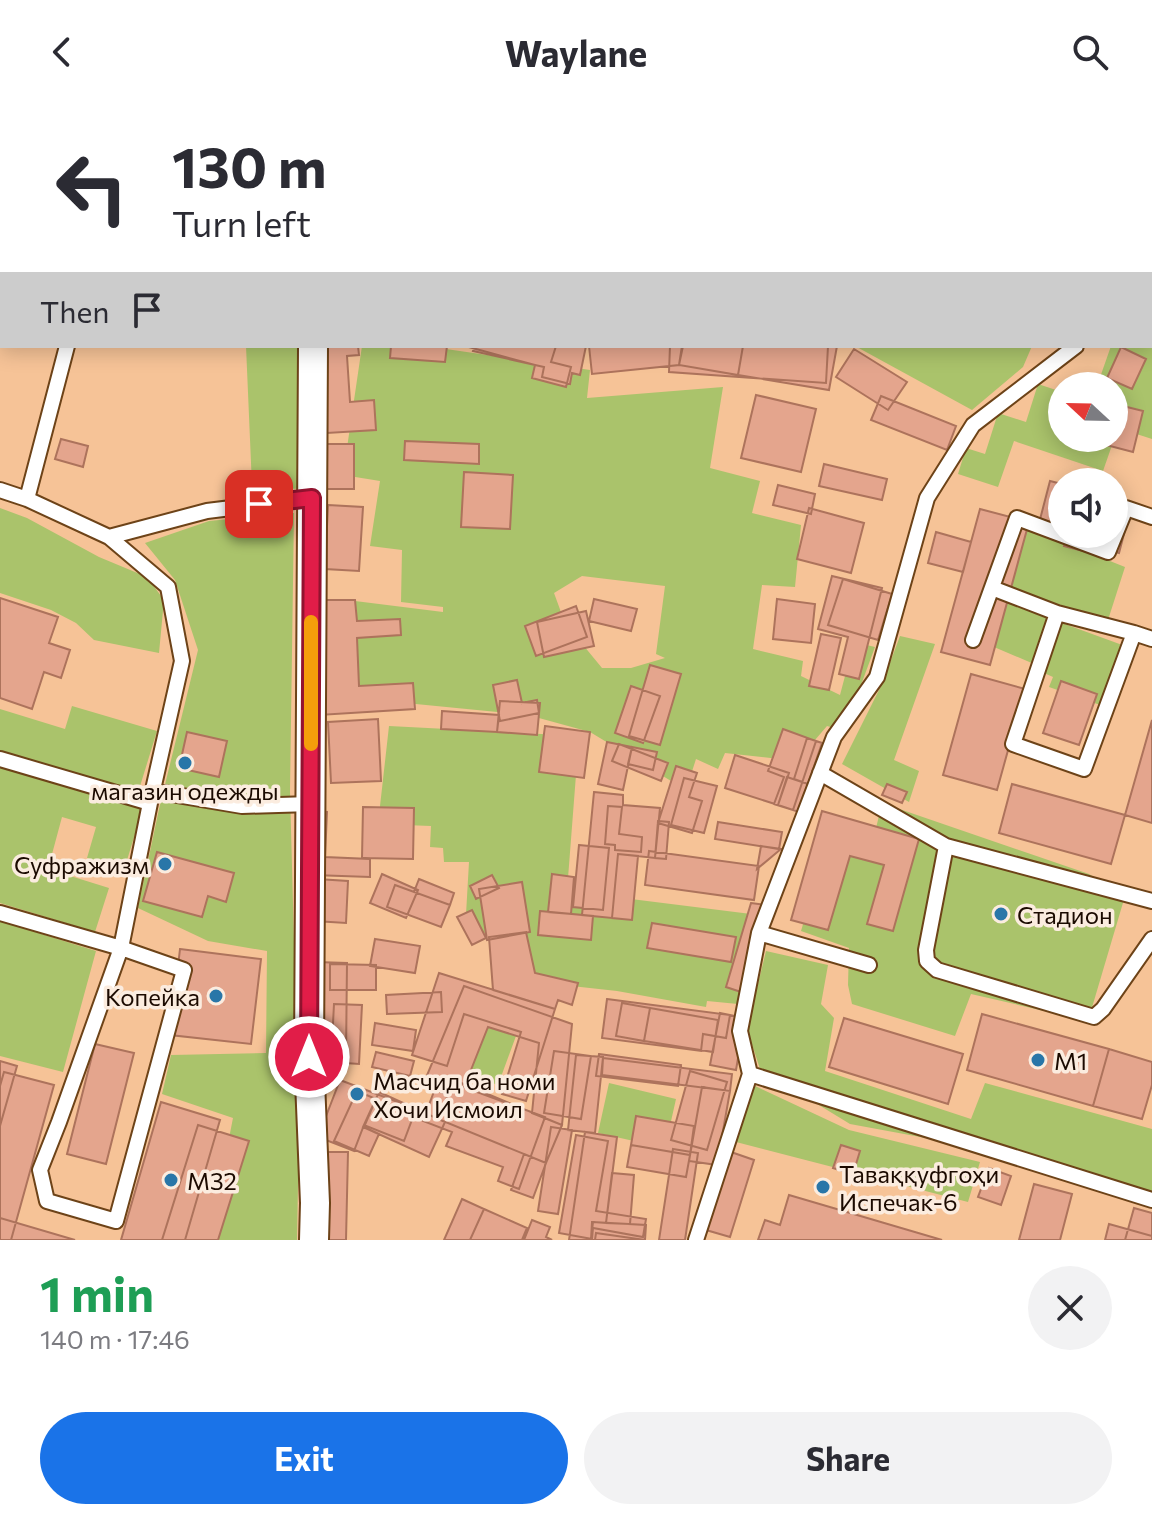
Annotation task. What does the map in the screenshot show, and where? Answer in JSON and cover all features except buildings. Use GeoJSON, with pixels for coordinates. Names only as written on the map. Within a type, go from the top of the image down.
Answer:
{"type":"FeatureCollection","features":[{"type":"Feature","properties":{"kind":"street"},"geometry":{"type":"LineString","coordinates":[[313,348],[309,1057],[314,1240]]}},
{"type":"Feature","properties":{"kind":"lane"},"geometry":{"type":"LineString","coordinates":[[27,499],[66,348]]}},
{"type":"Feature","properties":{"kind":"lane"},"geometry":{"type":"LineString","coordinates":[[696,1240],[750,1074],[740,1031],[759,933],[834,737],[877,677],[927,498],[973,425],[1073,348]]}},
{"type":"Feature","properties":{"kind":"lane"},"geometry":{"type":"LineString","coordinates":[[0,490],[27,499],[109,537],[168,587],[182,661],[121,948],[40,1170],[47,1201],[116,1221],[184,970],[121,948],[0,913]]}},
{"type":"Feature","properties":{"kind":"lane"},"geometry":{"type":"LineString","coordinates":[[109,537],[207,511],[312,498]]}},
{"type":"Feature","properties":{"kind":"lane"},"geometry":{"type":"LineString","coordinates":[[973,640],[1017,518],[1108,552],[1126,508],[1152,517]]}},
{"type":"Feature","properties":{"kind":"lane"},"geometry":{"type":"LineString","coordinates":[[992,588],[1057,613],[1152,639]]}},
{"type":"Feature","properties":{"kind":"lane"},"geometry":{"type":"LineString","coordinates":[[1057,613],[1013,744],[1084,769],[1134,633]]}},
{"type":"Feature","properties":{"kind":"lane"},"geometry":{"type":"LineString","coordinates":[[0,759],[152,797],[242,806],[311,804]]}},
{"type":"Feature","properties":{"kind":"lane"},"geometry":{"type":"LineString","coordinates":[[820,773],[946,846],[1152,901]]}},
{"type":"Feature","properties":{"kind":"lane"},"geometry":{"type":"LineString","coordinates":[[946,846],[926,950],[927,961],[937,970],[1094,1017],[1103,1009],[1152,939]]}},
{"type":"Feature","properties":{"kind":"lane"},"geometry":{"type":"LineString","coordinates":[[759,933],[869,965]]}},
{"type":"Feature","properties":{"kind":"lane"},"geometry":{"type":"LineString","coordinates":[[750,1074],[1152,1200]]}},
{"type":"Feature","properties":{"kind":"green space"},"geometry":{"type":"Polygon","coordinates":[[[246,348],[297,348],[299,489],[252,486],[246,348]]]}},
{"type":"Feature","properties":{"kind":"green space"},"geometry":{"type":"Polygon","coordinates":[[[362,348],[439,348],[590,370],[587,398],[723,387],[710,468],[760,481],[752,513],[801,525],[795,587],[762,585],[753,649],[803,661],[801,676],[840,695],[854,642],[875,647],[844,731],[827,726],[797,761],[725,753],[718,769],[696,759],[686,790],[590,732],[528,715],[375,700],[338,684],[347,600],[443,612],[443,607],[401,602],[402,550],[370,546],[380,481],[343,475],[362,348]],[[582,576],[554,593],[565,623],[602,668],[631,668],[665,658],[656,654],[665,586],[582,576]]]}},
{"type":"Feature","properties":{"kind":"green space"},"geometry":{"type":"Polygon","coordinates":[[[859,348],[1031,348],[1023,367],[972,410],[859,348]]]}},
{"type":"Feature","properties":{"kind":"green space"},"geometry":{"type":"Polygon","coordinates":[[[1110,348],[1152,348],[1152,439],[1128,431],[1128,372],[1102,372],[1110,348]]]}},
{"type":"Feature","properties":{"kind":"green space"},"geometry":{"type":"Polygon","coordinates":[[[1038,384],[1048,387],[1048,452],[1110,452],[1104,468],[1094,468],[1014,441],[998,487],[958,474],[966,448],[985,454],[998,413],[1026,422],[1038,384]]]}},
{"type":"Feature","properties":{"kind":"green space"},"geometry":{"type":"Polygon","coordinates":[[[0,508],[27,518],[99,557],[147,577],[164,600],[159,653],[94,640],[76,623],[51,610],[0,593],[0,508]]]}},
{"type":"Feature","properties":{"kind":"green space"},"geometry":{"type":"Polygon","coordinates":[[[294,513],[290,791],[299,1131],[297,1240],[209,1240],[233,1118],[162,1094],[171,1055],[266,1053],[267,951],[208,941],[138,908],[198,650],[175,580],[145,543],[209,521],[294,513]]]}},
{"type":"Feature","properties":{"kind":"green space"},"geometry":{"type":"Polygon","coordinates":[[[1022,526],[1048,536],[1048,548],[1077,548],[1125,567],[1108,620],[1060,609],[998,585],[1022,526]]]}},
{"type":"Feature","properties":{"kind":"green space"},"geometry":{"type":"Polygon","coordinates":[[[1006,599],[1053,618],[1034,664],[987,644],[1006,599]]]}},
{"type":"Feature","properties":{"kind":"green space"},"geometry":{"type":"Polygon","coordinates":[[[1062,623],[1125,646],[1103,706],[1049,687],[1053,677],[1044,673],[1062,623]]]}},
{"type":"Feature","properties":{"kind":"green space"},"geometry":{"type":"Polygon","coordinates":[[[900,636],[935,644],[894,760],[919,771],[909,802],[842,764],[882,684],[900,636]]]}},
{"type":"Feature","properties":{"kind":"green space"},"geometry":{"type":"Polygon","coordinates":[[[72,706],[157,731],[137,796],[0,755],[0,709],[65,729],[72,706]]]}},
{"type":"Feature","properties":{"kind":"green space"},"geometry":{"type":"Polygon","coordinates":[[[389,726],[579,736],[567,891],[751,914],[738,1004],[707,1001],[706,1007],[617,991],[517,980],[510,934],[465,932],[469,862],[444,862],[443,848],[430,847],[431,826],[378,824],[389,726]]]}},
{"type":"Feature","properties":{"kind":"green space"},"geometry":{"type":"Polygon","coordinates":[[[0,765],[143,808],[124,870],[87,858],[96,827],[62,817],[48,869],[109,888],[95,932],[0,903],[0,765]]]}},
{"type":"Feature","properties":{"kind":"green space"},"geometry":{"type":"Polygon","coordinates":[[[882,803],[1089,874],[1125,896],[1088,1021],[971,994],[955,1036],[852,1004],[848,985],[849,948],[801,931],[829,837],[872,845],[882,803]]]}},
{"type":"Feature","properties":{"kind":"green space"},"geometry":{"type":"Polygon","coordinates":[[[0,921],[96,951],[63,1072],[0,1056],[0,921]]]}},
{"type":"Feature","properties":{"kind":"green space"},"geometry":{"type":"Polygon","coordinates":[[[766,951],[828,965],[821,1004],[834,1018],[825,1071],[971,1119],[985,1083],[1152,1129],[1152,1194],[969,1146],[850,1124],[760,1069],[747,1029],[766,951]]]}},
{"type":"Feature","properties":{"kind":"green space"},"geometry":{"type":"Polygon","coordinates":[[[469,1020],[516,1036],[498,1085],[451,1068],[469,1020]]]}},
{"type":"Feature","properties":{"kind":"green space"},"geometry":{"type":"Polygon","coordinates":[[[609,1083],[676,1099],[665,1148],[598,1133],[609,1083]]]}},
{"type":"Feature","properties":{"kind":"green space"},"geometry":{"type":"Polygon","coordinates":[[[753,1085],[849,1130],[980,1162],[968,1202],[736,1142],[753,1085]]]}},
{"type":"Feature","properties":{"kind":"slow traffic"},"geometry":{"type":"LineString","coordinates":[[311,622],[311,744]]}},
{"type":"Feature","properties":{"kind":"place","name":"магазин одежды"},"geometry":{"type":"Point","coordinates":[185,763]}},
{"type":"Feature","properties":{"kind":"place","name":"Суфражизм"},"geometry":{"type":"Point","coordinates":[165,864]}},
{"type":"Feature","properties":{"kind":"place","name":"Стадион"},"geometry":{"type":"Point","coordinates":[1001,914]}},
{"type":"Feature","properties":{"kind":"place","name":"Копейка"},"geometry":{"type":"Point","coordinates":[216,996]}},
{"type":"Feature","properties":{"kind":"place","name":"М1"},"geometry":{"type":"Point","coordinates":[1038,1060]}},
{"type":"Feature","properties":{"kind":"place","name":"Масчид ба номи Хочи Исмоил"},"geometry":{"type":"Point","coordinates":[357,1094]}},
{"type":"Feature","properties":{"kind":"place","name":"М32"},"geometry":{"type":"Point","coordinates":[171,1180]}},
{"type":"Feature","properties":{"kind":"place","name":"Таваққуфгоҳи Испечак-6"},"geometry":{"type":"Point","coordinates":[823,1187]}},
{"type":"Feature","properties":{"kind":"route"},"geometry":{"type":"LineString","coordinates":[[259,504],[312,498],[309,1057]]}}]}
